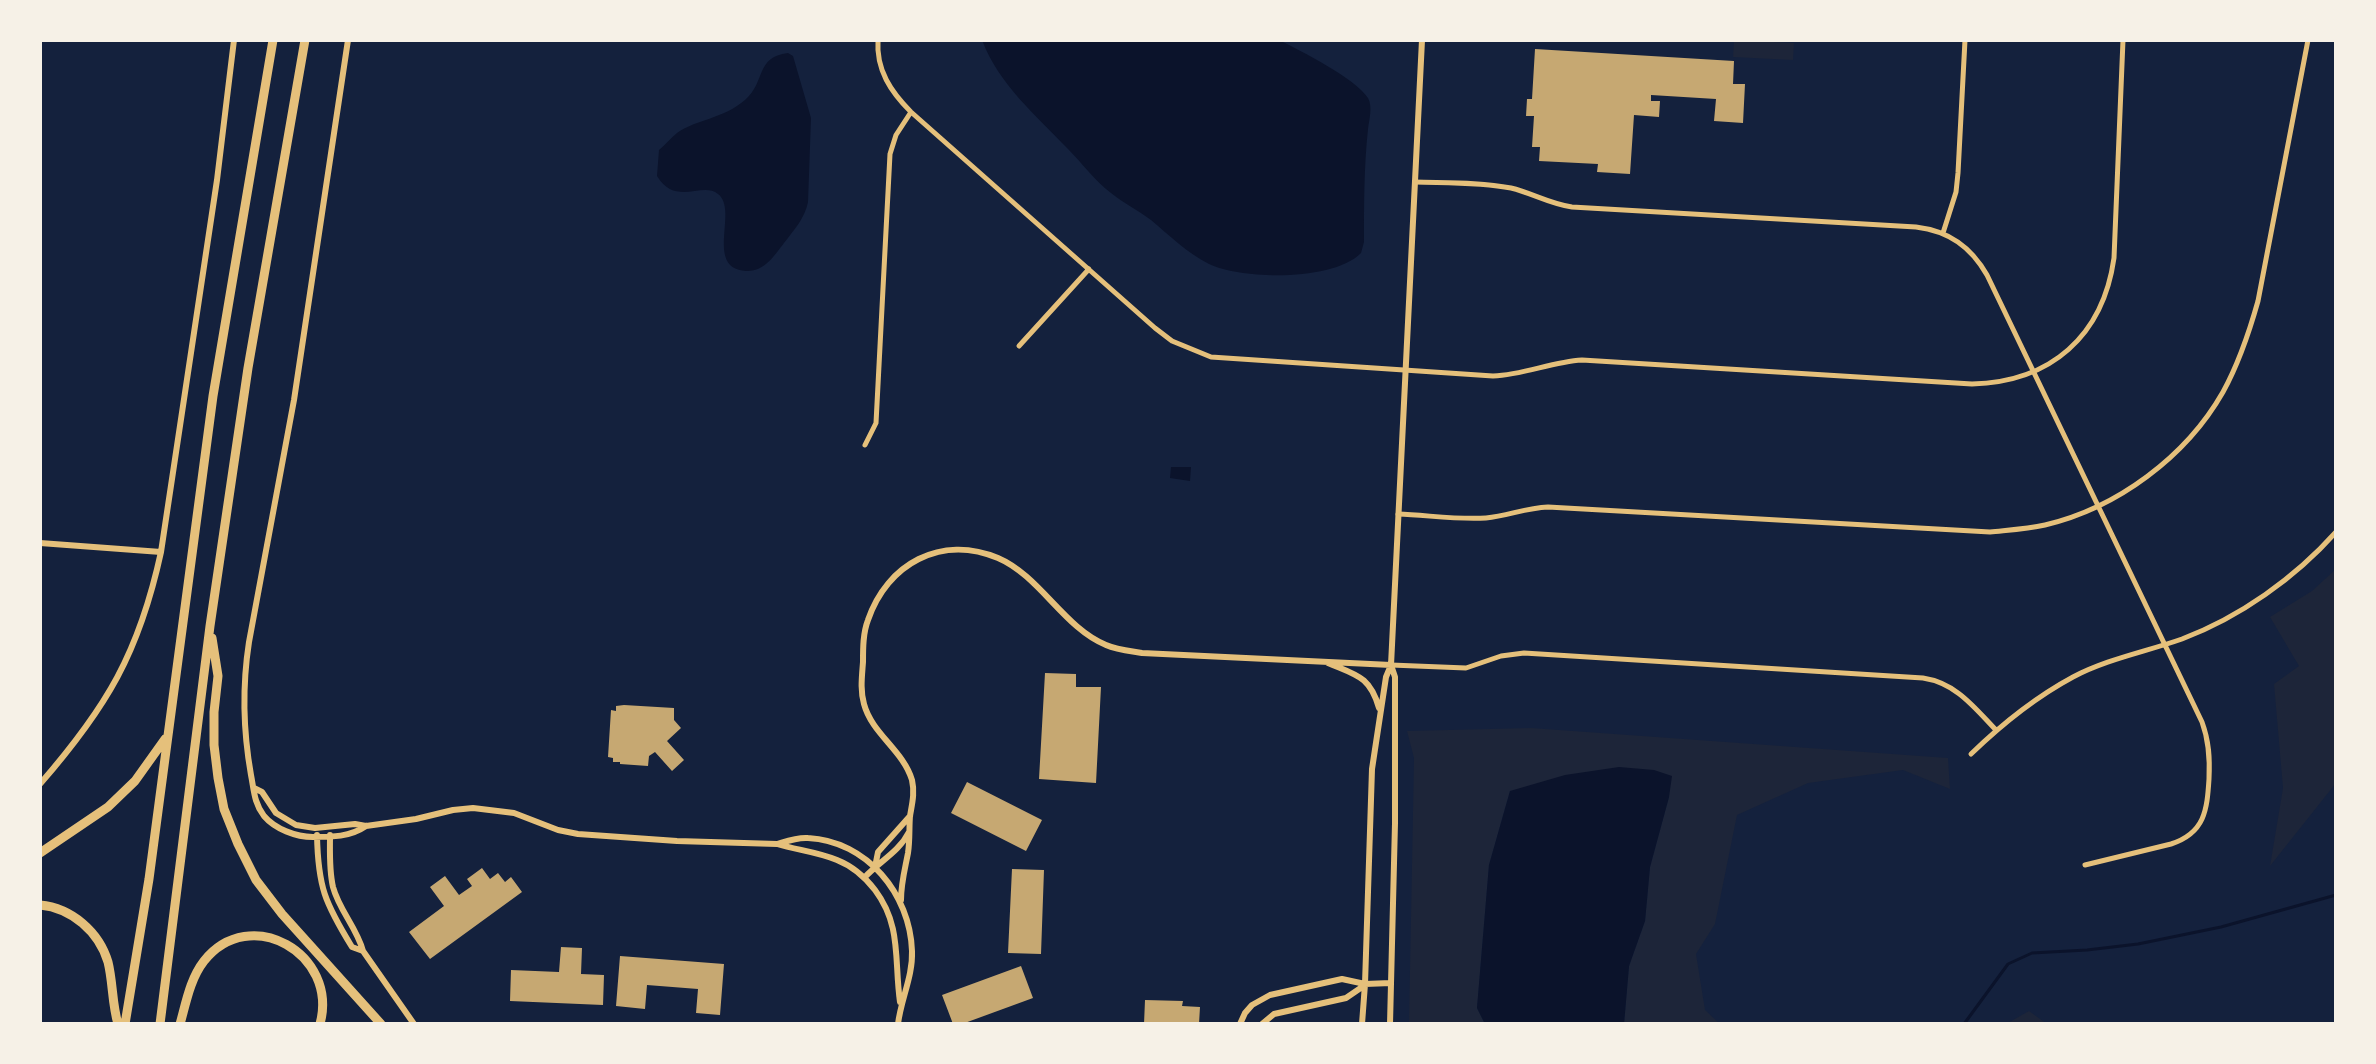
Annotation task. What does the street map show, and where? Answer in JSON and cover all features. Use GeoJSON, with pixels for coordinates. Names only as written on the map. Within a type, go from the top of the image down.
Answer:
{"type":"FeatureCollection","features":[{"type":"Feature","properties":{"kind":"highway"},"geometry":{"type":"LineString","coordinates":[[125,1024],[149,879],[213,396],[273,40]]}},
{"type":"Feature","properties":{"kind":"highway"},"geometry":{"type":"LineString","coordinates":[[160,1024],[210,626],[248,368],[305,40]]}},
{"type":"Feature","properties":{"kind":"highway"},"geometry":{"type":"LineString","coordinates":[[210,626],[218,676],[214,745],[218,778],[224,809],[238,844],[256,880],[282,914],[381,1024]]}},
{"type":"Feature","properties":{"kind":"highway"},"geometry":{"type":"LineString","coordinates":[[40,853],[108,807],[135,781],[167,736]]}},
{"type":"Feature","properties":{"kind":"highway"},"geometry":{"type":"LineString","coordinates":[[40,905],[76,918],[96,936],[109,965],[118,1024]]}},
{"type":"Feature","properties":{"kind":"highway"},"geometry":{"type":"LineString","coordinates":[[180,1024],[195,975],[211,953],[233,940],[258,936],[286,943],[315,971],[323,994],[320,1024]]}},
{"type":"Feature","properties":{"kind":"street"},"geometry":{"type":"LineString","coordinates":[[40,784],[109,695],[137,638],[148,604],[161,552],[217,180],[234,40]]}},
{"type":"Feature","properties":{"kind":"street"},"geometry":{"type":"LineString","coordinates":[[348,40],[294,400],[243,677],[246,753],[253,796],[264,816],[293,834],[317,837],[356,833],[366,826]]}},
{"type":"Feature","properties":{"kind":"street"},"geometry":{"type":"LineString","coordinates":[[878,40],[881,69],[889,87],[911,112],[1172,341],[1211,357],[1508,375],[1559,361],[1582,360],[1972,384],[2012,380],[2056,359],[2075,345],[2103,305],[2114,258],[2123,40]]}},
{"type":"Feature","properties":{"kind":"street"},"geometry":{"type":"LineString","coordinates":[[1362,1024],[1370,795],[1379,711],[1391,665],[1422,40]]}},
{"type":"Feature","properties":{"kind":"street"},"geometry":{"type":"LineString","coordinates":[[1943,233],[1956,192],[1965,40]]}},
{"type":"Feature","properties":{"kind":"street"},"geometry":{"type":"LineString","coordinates":[[1398,514],[1471,518],[1548,507],[1990,532],[2048,524],[2129,489],[2181,447],[2222,394],[2237,364],[2258,301],[2308,40]]}},
{"type":"Feature","properties":{"kind":"street"},"geometry":{"type":"LineString","coordinates":[[865,445],[876,423],[890,154],[896,135],[911,112]]}},
{"type":"Feature","properties":{"kind":"street"},"geometry":{"type":"LineString","coordinates":[[1415,182],[1499,186],[1572,207],[1916,227],[1943,233],[1956,240],[1979,262],[2207,734],[2210,761],[2206,812],[2194,832],[2183,840],[2085,865]]}},
{"type":"Feature","properties":{"kind":"street"},"geometry":{"type":"LineString","coordinates":[[1019,346],[1089,269]]}},
{"type":"Feature","properties":{"kind":"street"},"geometry":{"type":"LineString","coordinates":[[1971,754],[1996,730],[2043,694],[2075,676],[2109,661],[2165,644],[2222,620],[2258,599],[2293,574],[2336,532]]}},
{"type":"Feature","properties":{"kind":"street"},"geometry":{"type":"LineString","coordinates":[[40,543],[161,552]]}},
{"type":"Feature","properties":{"kind":"street"},"geometry":{"type":"LineString","coordinates":[[898,1024],[900,1005],[912,971],[910,930],[901,900],[901,881],[914,798],[912,781],[897,754],[872,723],[863,700],[861,688],[866,623],[881,590],[894,575],[917,560],[944,551],[963,550],[1001,559],[1019,571],[1094,639],[1113,648],[1142,653],[1466,668],[1501,656],[1524,653],[1923,678],[1939,680],[1953,688],[1996,730]]}},
{"type":"Feature","properties":{"kind":"street"},"geometry":{"type":"LineString","coordinates":[[1323,661],[1367,681],[1374,692],[1379,711]]}},
{"type":"Feature","properties":{"kind":"street"},"geometry":{"type":"LineString","coordinates":[[1390,1024],[1395,823],[1395,677],[1391,665]]}},
{"type":"Feature","properties":{"kind":"street"},"geometry":{"type":"LineString","coordinates":[[254,788],[262,792],[276,813],[296,825],[317,828],[355,824],[366,826],[473,808],[514,813],[558,830],[578,834],[777,844],[839,860],[865,877],[892,920],[900,1005]]}},
{"type":"Feature","properties":{"kind":"street"},"geometry":{"type":"LineString","coordinates":[[875,867],[878,852],[910,816]]}},
{"type":"Feature","properties":{"kind":"street"},"geometry":{"type":"LineString","coordinates":[[317,828],[322,892],[352,947],[363,951]]}},
{"type":"Feature","properties":{"kind":"street"},"geometry":{"type":"LineString","coordinates":[[329,828],[333,887],[363,951],[414,1024]]}},
{"type":"Feature","properties":{"kind":"street"},"geometry":{"type":"LineString","coordinates":[[865,877],[887,859],[911,829]]}},
{"type":"Feature","properties":{"kind":"street"},"geometry":{"type":"LineString","coordinates":[[777,844],[804,837],[822,839],[859,855],[889,882],[901,900]]}},
{"type":"Feature","properties":{"kind":"street"},"geometry":{"type":"LineString","coordinates":[[1240,1024],[1252,1005],[1270,995],[1342,979],[1365,984],[1391,983]]}},
{"type":"Feature","properties":{"kind":"street"},"geometry":{"type":"LineString","coordinates":[[1262,1024],[1274,1014],[1346,998],[1365,984]]}},
{"type":"Feature","properties":{"kind":"shaded area"},"geometry":{"type":"Polygon","coordinates":[[[982,40],[1279,40],[1313,58],[1352,82],[1369,102],[1364,242],[1361,253],[1331,269],[1288,275],[1243,273],[1201,260],[1100,183],[1008,85],[982,40]]]}},
{"type":"Feature","properties":{"kind":"shaded area"},"geometry":{"type":"Polygon","coordinates":[[[1734,40],[1794,43],[1793,60],[1733,57],[1734,40]]]}},
{"type":"Feature","properties":{"kind":"shaded area"},"geometry":{"type":"Polygon","coordinates":[[[788,53],[793,56],[811,118],[808,202],[799,224],[772,258],[758,269],[746,271],[734,267],[727,260],[724,250],[724,202],[712,191],[680,192],[664,185],[657,176],[659,150],[685,128],[728,111],[745,100],[756,86],[765,65],[778,55],[788,53]]]}},
{"type":"Feature","properties":{"kind":"shaded area"},"geometry":{"type":"Polygon","coordinates":[[[1171,467],[1191,467],[1190,481],[1170,478],[1171,467]]]}},
{"type":"Feature","properties":{"kind":"shaded area"},"geometry":{"type":"Polygon","coordinates":[[[2336,569],[2336,783],[2270,866],[2283,788],[2274,684],[2299,666],[2270,617],[2312,591],[2336,569]]]}},
{"type":"Feature","properties":{"kind":"shaded area"},"geometry":{"type":"Polygon","coordinates":[[[1531,728],[1948,758],[1950,789],[1903,770],[1808,783],[1737,815],[1715,924],[1696,954],[1705,1010],[1720,1024],[1624,1024],[1629,966],[1645,921],[1650,867],[1669,797],[1510,791],[1489,865],[1477,1008],[1485,1024],[1409,1024],[1414,758],[1407,731],[1531,728]]]}},
{"type":"Feature","properties":{"kind":"shaded area"},"geometry":{"type":"Polygon","coordinates":[[[1619,767],[1654,770],[1672,776],[1650,867],[1645,921],[1629,966],[1624,1024],[1485,1024],[1477,1008],[1489,865],[1510,791],[1565,775],[1619,767]]]}},
{"type":"Feature","properties":{"kind":"shaded area"},"geometry":{"type":"Polygon","coordinates":[[[2029,1011],[2047,1024],[2006,1024],[2029,1011]]]}},
{"type":"Feature","properties":{"kind":"building"},"geometry":{"type":"Polygon","coordinates":[[[1535,49],[1734,61],[1733,84],[1745,84],[1743,123],[1714,121],[1716,99],[1651,95],[1651,101],[1660,101],[1659,117],[1634,115],[1630,174],[1597,172],[1598,164],[1539,161],[1540,147],[1532,147],[1534,116],[1526,116],[1527,99],[1532,99],[1535,49]]]}},
{"type":"Feature","properties":{"kind":"building"},"geometry":{"type":"Polygon","coordinates":[[[1045,673],[1076,674],[1076,687],[1101,687],[1096,783],[1039,779],[1045,673]]]}},
{"type":"Feature","properties":{"kind":"building"},"geometry":{"type":"Polygon","coordinates":[[[616,706],[674,708],[674,720],[681,728],[667,741],[684,760],[672,771],[655,752],[649,756],[648,766],[620,764],[608,757],[611,710],[616,711],[616,706]]]}},
{"type":"Feature","properties":{"kind":"building"},"geometry":{"type":"Polygon","coordinates":[[[967,782],[1042,820],[1026,851],[951,813],[967,782]]]}},
{"type":"Feature","properties":{"kind":"building"},"geometry":{"type":"Polygon","coordinates":[[[482,868],[490,879],[498,873],[505,882],[511,877],[522,892],[430,959],[409,932],[444,906],[430,887],[445,876],[459,895],[472,886],[467,879],[482,868]]]}},
{"type":"Feature","properties":{"kind":"building"},"geometry":{"type":"Polygon","coordinates":[[[1012,869],[1044,870],[1041,954],[1008,953],[1012,869]]]}},
{"type":"Feature","properties":{"kind":"building"},"geometry":{"type":"Polygon","coordinates":[[[561,947],[582,948],[581,974],[604,975],[603,1005],[510,1001],[511,970],[559,972],[561,947]]]}},
{"type":"Feature","properties":{"kind":"building"},"geometry":{"type":"Polygon","coordinates":[[[620,956],[724,964],[720,1015],[696,1013],[698,989],[647,985],[645,1009],[616,1006],[620,956]]]}},
{"type":"Feature","properties":{"kind":"building"},"geometry":{"type":"Polygon","coordinates":[[[1021,966],[1033,998],[962,1024],[953,1024],[942,995],[1021,966]]]}},
{"type":"Feature","properties":{"kind":"building"},"geometry":{"type":"Polygon","coordinates":[[[1145,1000],[1183,1001],[1182,1006],[1200,1007],[1199,1024],[1144,1024],[1145,1000]]]}},
{"type":"Feature","properties":{"kind":"waterway"},"geometry":{"type":"LineString","coordinates":[[1964,1024],[2008,964],[2032,953],[2138,944],[2221,927],[2336,895]]}}]}
